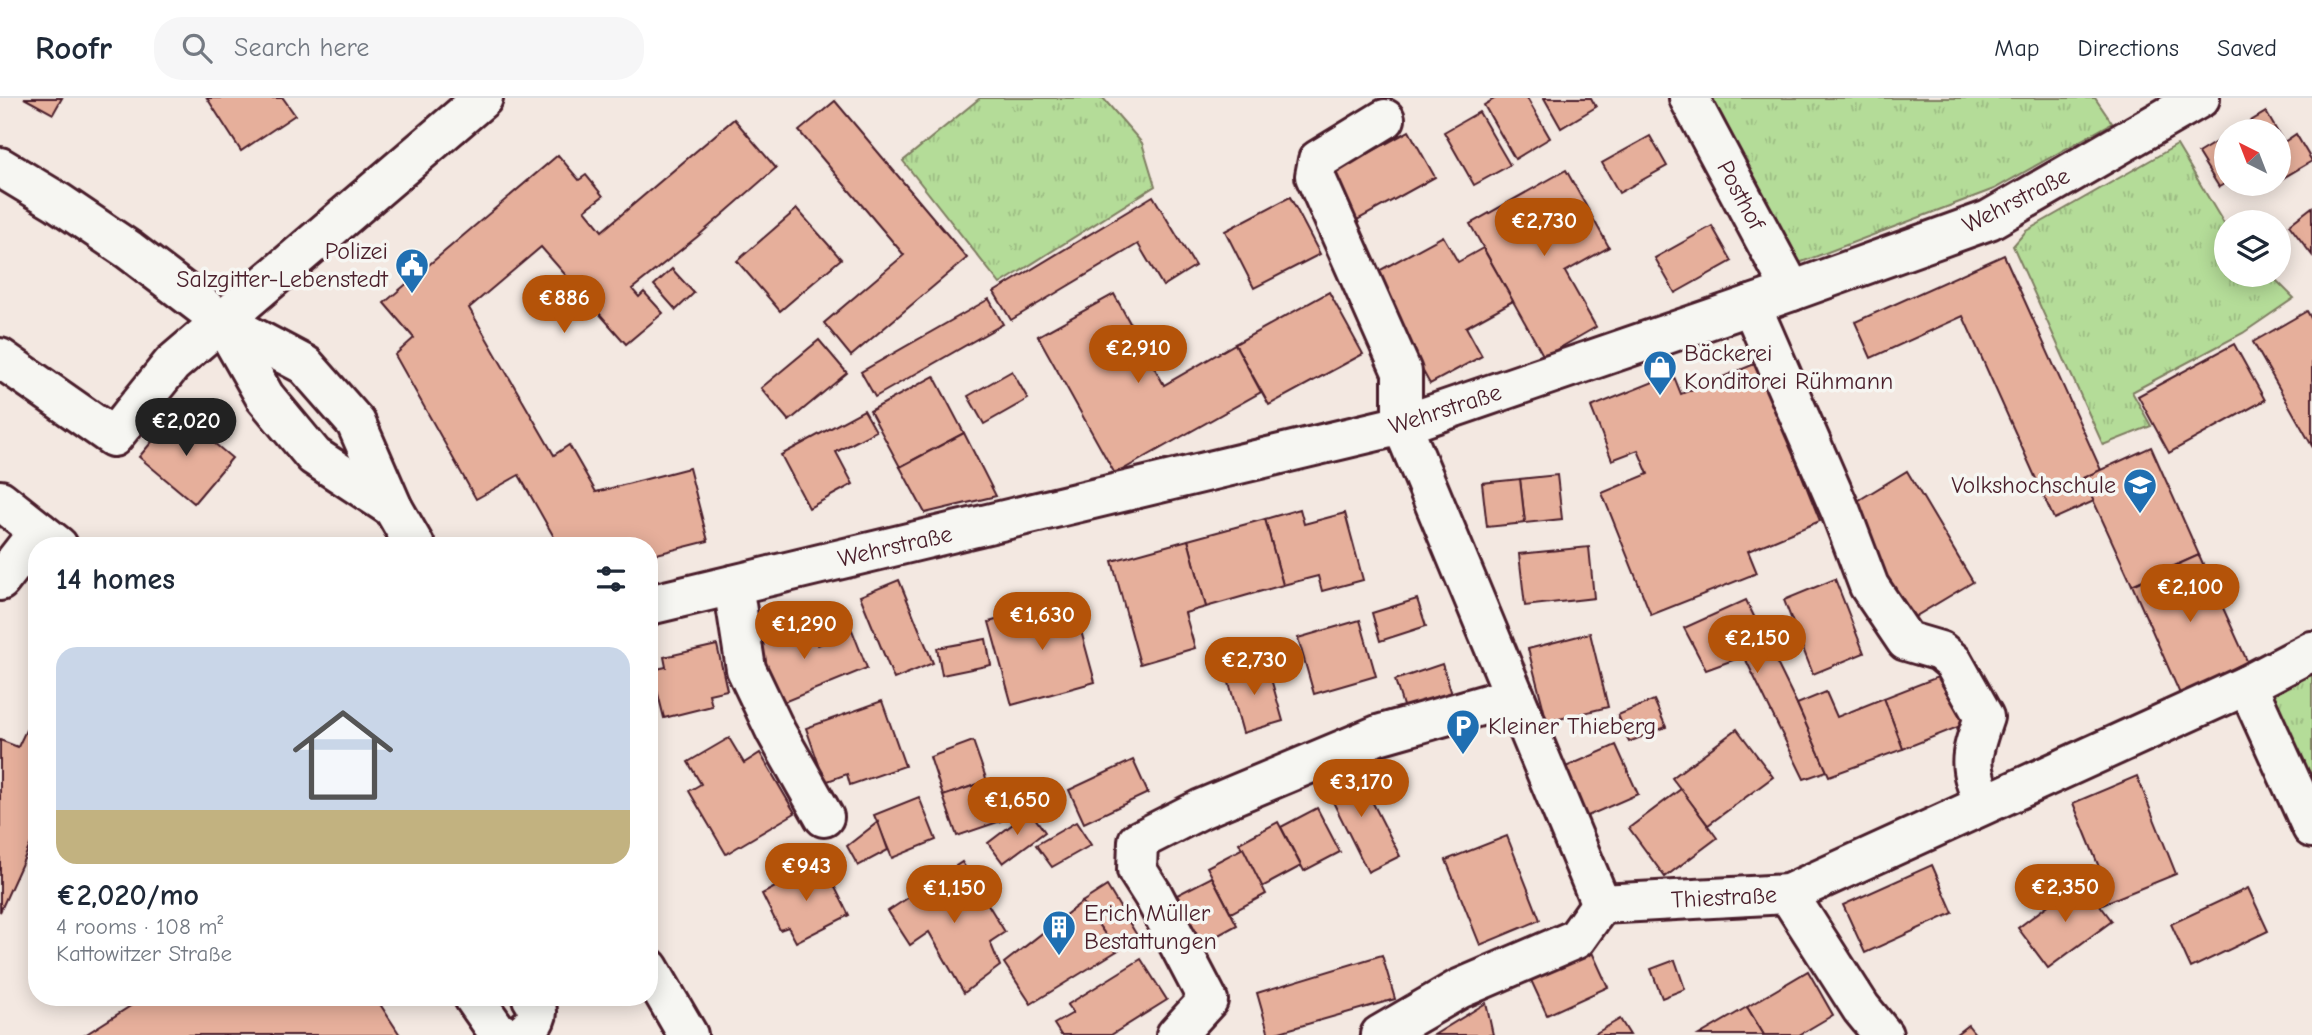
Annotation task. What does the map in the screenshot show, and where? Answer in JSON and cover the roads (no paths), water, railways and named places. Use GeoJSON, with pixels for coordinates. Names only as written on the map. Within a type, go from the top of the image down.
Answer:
{"type":"FeatureCollection","features":[{"type":"Feature","properties":{"kind":"street"},"geometry":{"type":"LineString","coordinates":[[0,358],[113,437],[172,364],[483,98]]}},
{"type":"Feature","properties":{"kind":"street","name":"Posthof"},"geometry":{"type":"LineString","coordinates":[[1689,98],[1792,291]]}},
{"type":"Feature","properties":{"kind":"street","name":"Wehrstraße"},"geometry":{"type":"LineString","coordinates":[[658,603],[1402,425],[1751,306],[1989,220],[2200,98]]}},
{"type":"Feature","properties":{"kind":"street"},"geometry":{"type":"LineString","coordinates":[[1380,1035],[1460,989],[1576,939],[1601,904],[1402,425],[1402,373],[1315,176],[1318,160],[1385,119]]}},
{"type":"Feature","properties":{"kind":"street"},"geometry":{"type":"LineString","coordinates":[[0,167],[100,229],[222,321],[305,365],[356,423],[393,508],[410,537]]}},
{"type":"Feature","properties":{"kind":"street"},"geometry":{"type":"LineString","coordinates":[[1751,306],[1841,512],[1869,586],[1906,641],[1940,651],[1953,662],[1984,717],[1972,754],[1973,778],[1984,804]]}},
{"type":"Feature","properties":{"kind":"street"},"geometry":{"type":"LineString","coordinates":[[222,321],[265,397],[314,456],[393,508]]}},
{"type":"Feature","properties":{"kind":"street"},"geometry":{"type":"LineString","coordinates":[[0,500],[46,537]]}},
{"type":"Feature","properties":{"kind":"street"},"geometry":{"type":"LineString","coordinates":[[0,581],[28,557]]}},
{"type":"Feature","properties":{"kind":"street"},"geometry":{"type":"LineString","coordinates":[[733,585],[746,669],[776,732],[824,817]]}},
{"type":"Feature","properties":{"kind":"street","name":"Thiestraße"},"geometry":{"type":"LineString","coordinates":[[1601,904],[1788,894],[2247,685],[2312,651]]}},
{"type":"Feature","properties":{"kind":"street"},"geometry":{"type":"LineString","coordinates":[[2247,685],[2312,828]]}},
{"type":"Feature","properties":{"kind":"street"},"geometry":{"type":"LineString","coordinates":[[1176,1035],[1208,1000],[1137,870],[1139,841],[1201,809],[1378,735],[1515,696]]}},
{"type":"Feature","properties":{"kind":"street"},"geometry":{"type":"LineString","coordinates":[[1788,894],[1861,1008],[1883,1035]]}},
{"type":"Feature","properties":{"kind":"street"},"geometry":{"type":"LineString","coordinates":[[658,983],[688,1035]]}},
{"type":"Feature","properties":{"kind":"street"},"geometry":{"type":"LineString","coordinates":[[480,1006],[497,1031],[505,1035]]}},
{"type":"Feature","properties":{"kind":"street"},"geometry":{"type":"LineString","coordinates":[[520,1035],[533,1026],[537,1006]]}},
{"type":"Feature","properties":{"kind":"place","name":"Polizei Salzgitter-Lebenstedt"},"geometry":{"type":"Point","coordinates":[412,295]}},
{"type":"Feature","properties":{"kind":"place","name":"Bäckerei Konditorei Rühmann"},"geometry":{"type":"Point","coordinates":[1660,397]}},
{"type":"Feature","properties":{"kind":"place","name":"Volkshochschule"},"geometry":{"type":"Point","coordinates":[2140,515]}},
{"type":"Feature","properties":{"kind":"place","name":"Kleiner Thieberg"},"geometry":{"type":"Point","coordinates":[1463,756]}},
{"type":"Feature","properties":{"kind":"place","name":"Erich Müller Bestattungen"},"geometry":{"type":"Point","coordinates":[1059,957]}}]}
